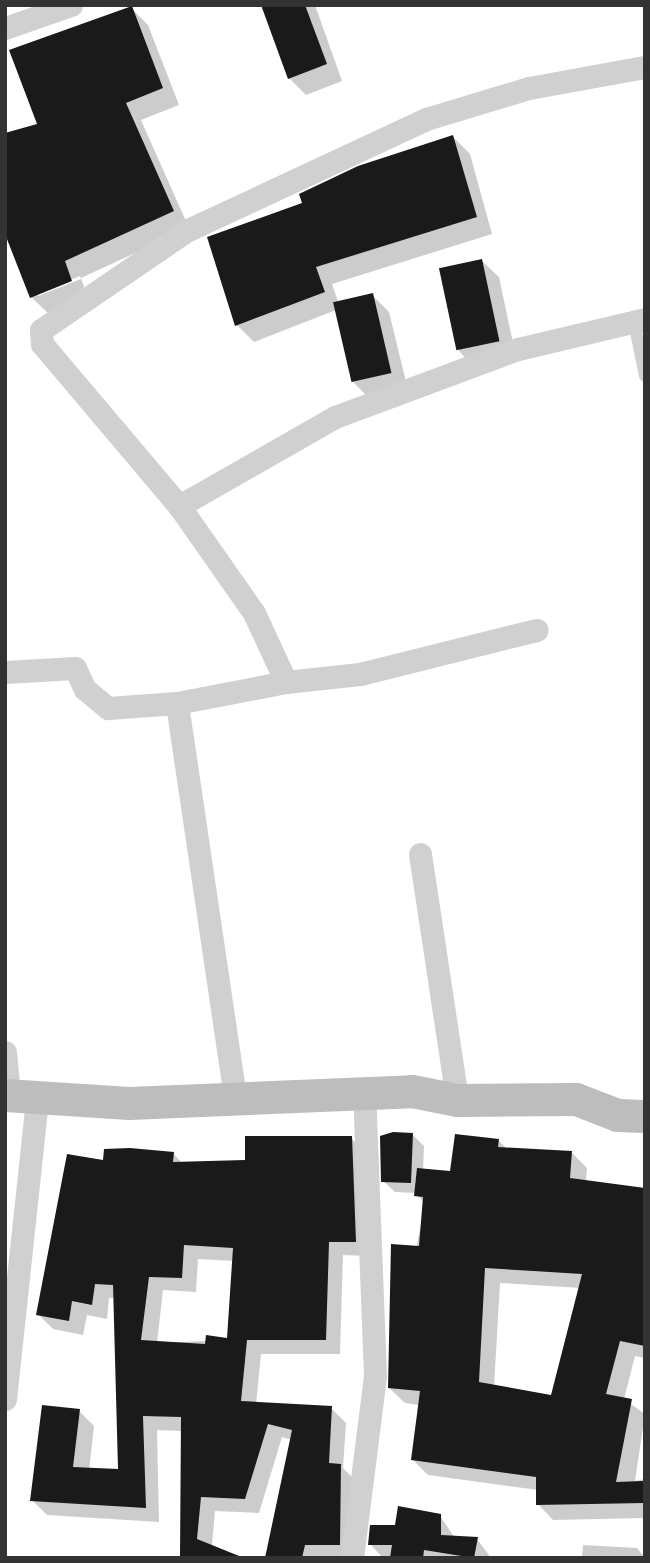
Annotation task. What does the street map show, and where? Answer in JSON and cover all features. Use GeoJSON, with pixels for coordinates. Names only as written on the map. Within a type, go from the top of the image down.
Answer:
{"type":"FeatureCollection","features":[{"type":"Feature","properties":{"kind":"main road"},"geometry":{"type":"LineString","coordinates":[[17,1096],[129,1102],[412,1091],[457,1100],[576,1099],[617,1115],[645,1116]]}},
{"type":"Feature","properties":{"kind":"street"},"geometry":{"type":"LineString","coordinates":[[5,28],[71,5]]}},
{"type":"Feature","properties":{"kind":"street"},"geometry":{"type":"LineString","coordinates":[[286,682],[254,613],[179,506],[42,344],[41,330],[55,315],[186,231],[426,119],[529,88],[645,67]]}},
{"type":"Feature","properties":{"kind":"street"},"geometry":{"type":"LineString","coordinates":[[179,506],[335,416],[518,349],[640,321]]}},
{"type":"Feature","properties":{"kind":"street"},"geometry":{"type":"LineString","coordinates":[[5,672],[75,668],[85,689],[108,708],[177,703],[286,682],[360,674],[537,630]]}},
{"type":"Feature","properties":{"kind":"street"},"geometry":{"type":"LineString","coordinates":[[177,703],[235,1097]]}},
{"type":"Feature","properties":{"kind":"street"},"geometry":{"type":"LineString","coordinates":[[419,854],[457,1100]]}},
{"type":"Feature","properties":{"kind":"street"},"geometry":{"type":"LineString","coordinates":[[5,1052],[17,1096],[5,1399]]}},
{"type":"Feature","properties":{"kind":"street"},"geometry":{"type":"LineString","coordinates":[[352,1558],[376,1376],[364,1093]]}},
{"type":"Feature","properties":{"kind":"lane"},"geometry":{"type":"LineString","coordinates":[[640,321],[645,376]]}},
{"type":"Feature","properties":{"kind":"building"},"geometry":{"type":"Polygon","coordinates":[[[261,5],[305,5],[327,64],[288,79],[261,5]]]}},
{"type":"Feature","properties":{"kind":"building"},"geometry":{"type":"Polygon","coordinates":[[[132,6],[163,88],[126,103],[174,211],[65,261],[72,281],[30,298],[5,234],[5,133],[37,124],[9,50],[132,6]]]}},
{"type":"Feature","properties":{"kind":"building"},"geometry":{"type":"Polygon","coordinates":[[[453,135],[477,217],[316,267],[325,292],[235,326],[207,237],[302,203],[299,194],[358,166],[453,135]]]}},
{"type":"Feature","properties":{"kind":"building"},"geometry":{"type":"Polygon","coordinates":[[[482,259],[499,341],[456,350],[439,268],[482,259]]]}},
{"type":"Feature","properties":{"kind":"building"},"geometry":{"type":"Polygon","coordinates":[[[373,293],[391,373],[351,382],[333,302],[373,293]]]}},
{"type":"Feature","properties":{"kind":"building"},"geometry":{"type":"Polygon","coordinates":[[[393,1132],[413,1133],[411,1183],[381,1182],[380,1136],[393,1132]]]}},
{"type":"Feature","properties":{"kind":"building"},"geometry":{"type":"Polygon","coordinates":[[[455,1134],[499,1139],[498,1147],[572,1151],[570,1178],[645,1188],[645,1346],[620,1341],[606,1394],[632,1399],[616,1482],[643,1481],[644,1503],[536,1505],[536,1477],[411,1460],[420,1391],[388,1388],[391,1244],[419,1246],[423,1197],[414,1196],[417,1168],[450,1171],[455,1134]],[[485,1268],[479,1382],[551,1395],[582,1274],[485,1268]]]}},
{"type":"Feature","properties":{"kind":"building"},"geometry":{"type":"Polygon","coordinates":[[[245,1136],[352,1136],[356,1242],[329,1242],[326,1340],[247,1340],[241,1401],[332,1406],[329,1463],[341,1464],[340,1545],[305,1545],[302,1558],[265,1558],[292,1430],[268,1424],[245,1499],[201,1497],[197,1539],[244,1558],[180,1558],[181,1417],[143,1416],[146,1508],[30,1501],[42,1405],[80,1409],[73,1467],[118,1469],[113,1285],[95,1284],[92,1305],[72,1301],[69,1321],[36,1315],[67,1154],[103,1160],[104,1149],[130,1148],[174,1152],[173,1162],[245,1160],[245,1136]],[[184,1245],[182,1278],[149,1277],[141,1340],[205,1344],[206,1335],[227,1338],[233,1248],[184,1245]]]}},
{"type":"Feature","properties":{"kind":"building"},"geometry":{"type":"Polygon","coordinates":[[[398,1506],[441,1514],[441,1535],[478,1537],[474,1558],[424,1550],[423,1558],[390,1558],[392,1545],[368,1545],[370,1525],[395,1525],[398,1506]]]}}]}
